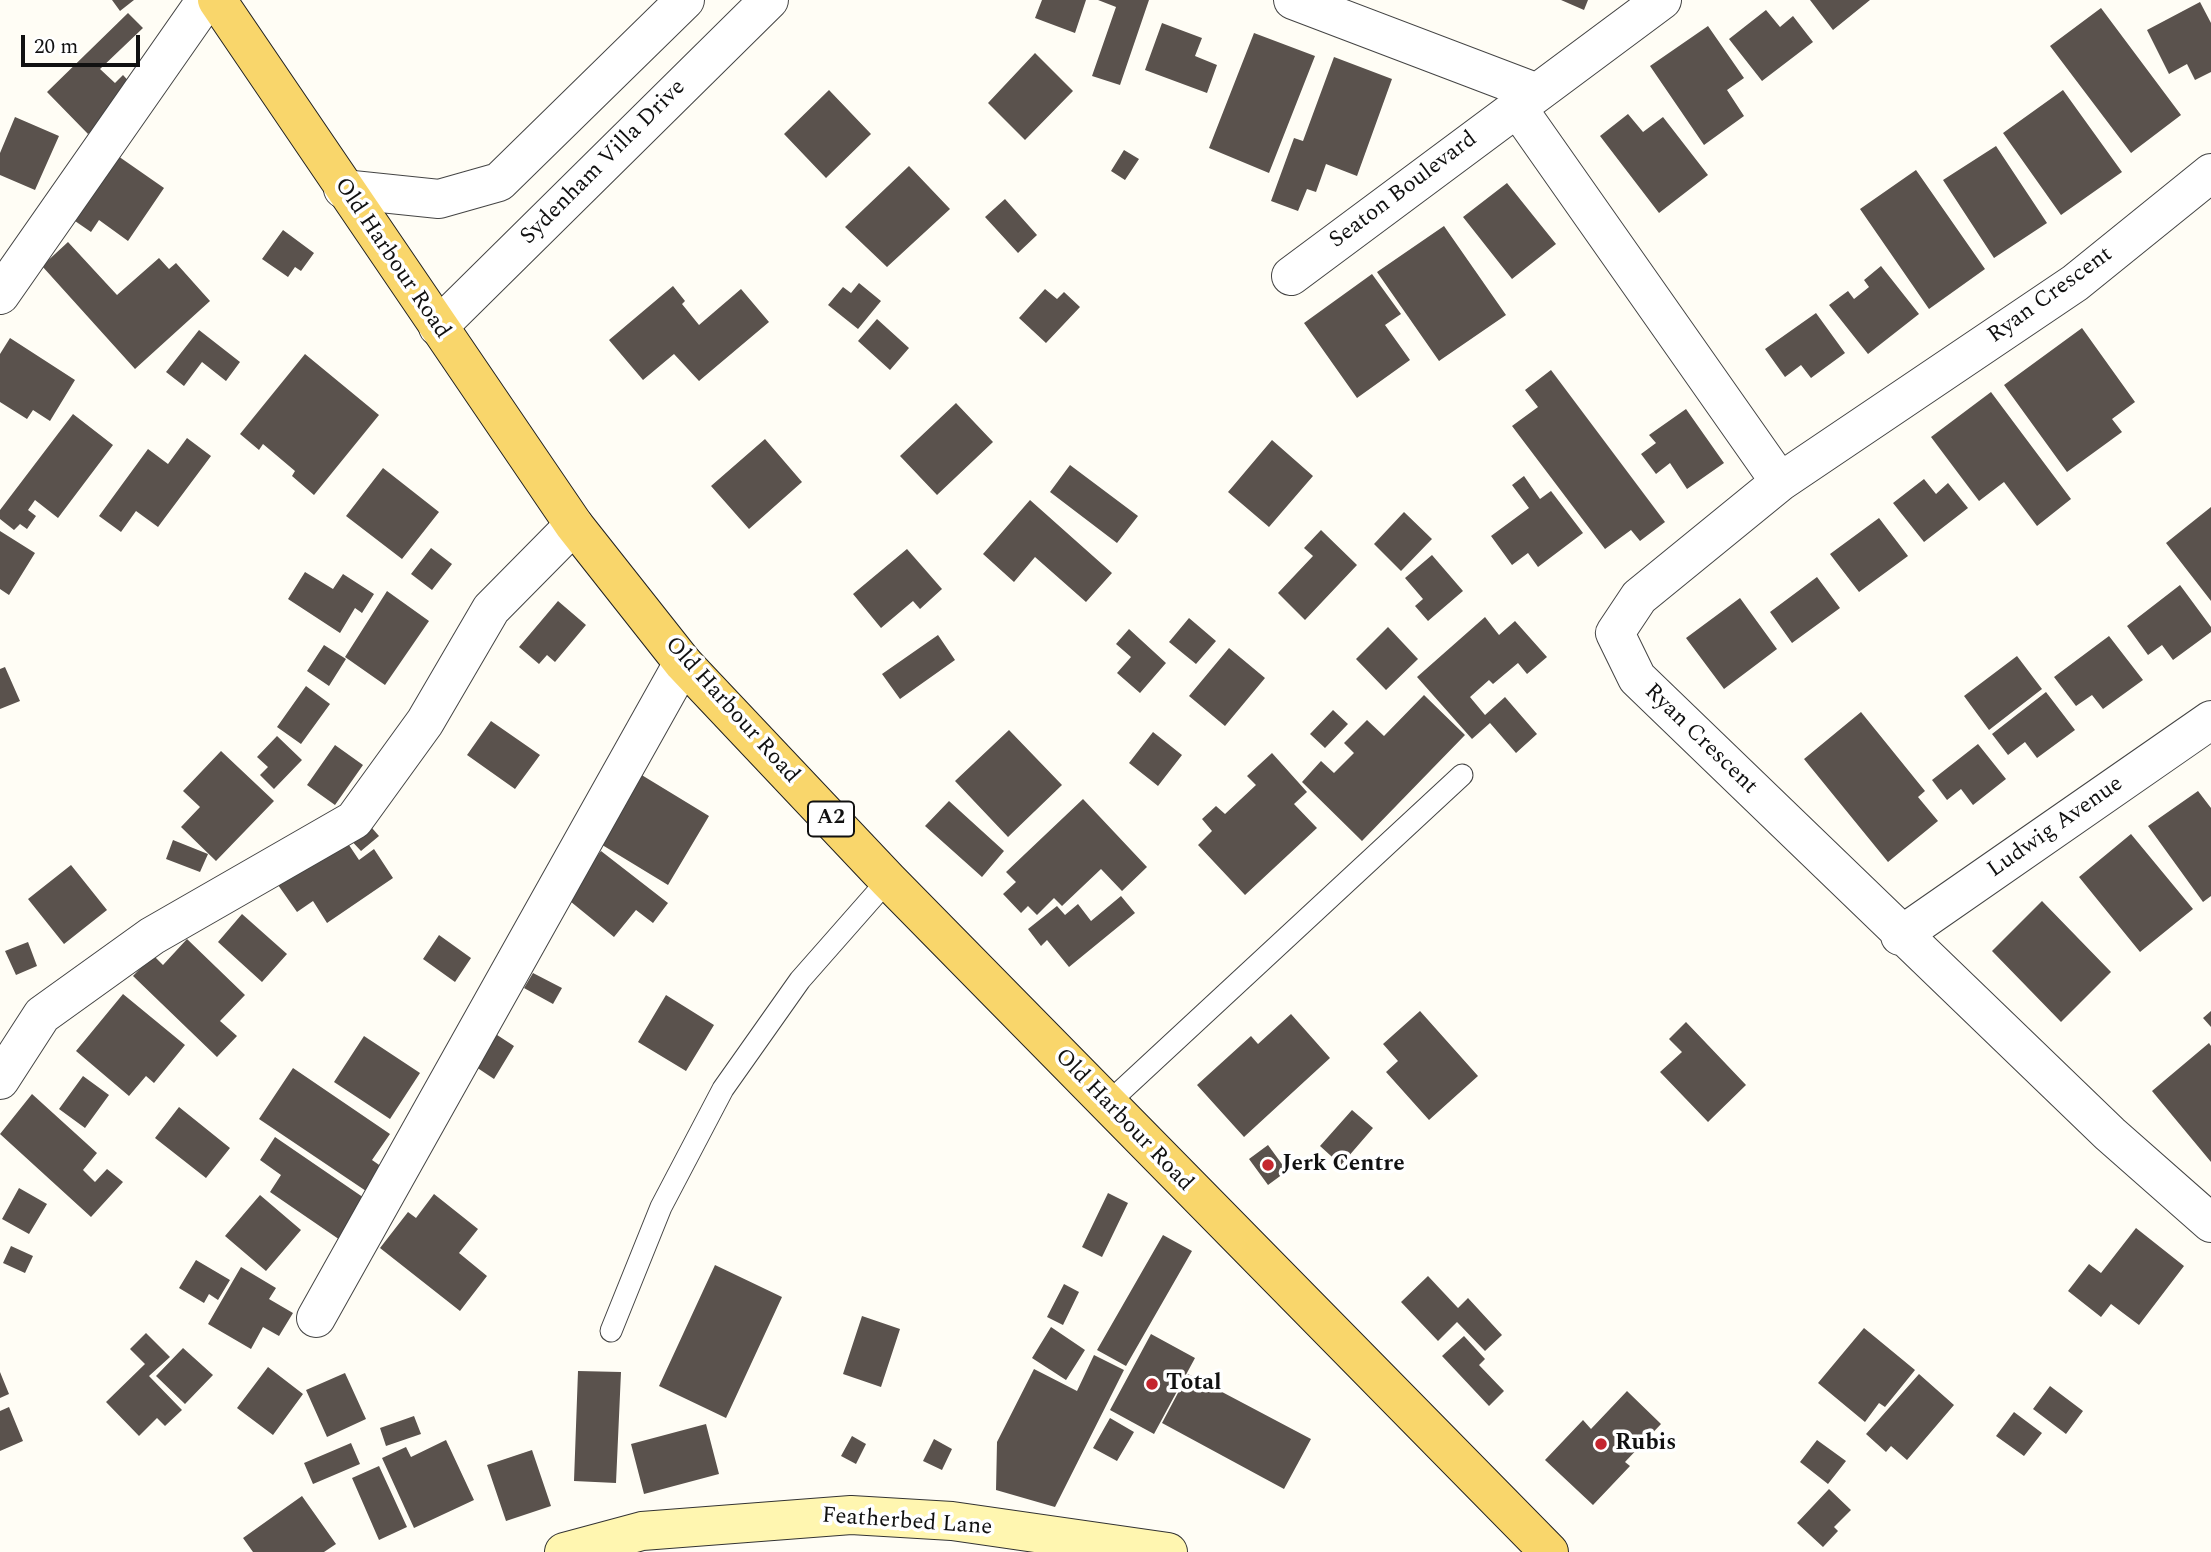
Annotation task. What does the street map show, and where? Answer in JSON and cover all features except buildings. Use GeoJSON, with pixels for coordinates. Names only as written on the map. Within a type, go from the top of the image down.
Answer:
{"type":"FeatureCollection","features":[{"type":"Feature","properties":{"kind":"main road","name":"Old Harbour Road"},"geometry":{"type":"LineString","coordinates":[[217,0],[575,525],[683,663],[888,880],[1549,1552]]}},
{"type":"Feature","properties":{"kind":"main road","name":"Featherbed Lane"},"geometry":{"type":"LineString","coordinates":[[564,1552],[642,1531],[851,1514],[952,1521],[1168,1552]]}},
{"type":"Feature","properties":{"kind":"street"},"geometry":{"type":"LineString","coordinates":[[0,295],[206,0]]}},
{"type":"Feature","properties":{"kind":"street"},"geometry":{"type":"LineString","coordinates":[[344,188],[439,199],[499,182],[685,0]]}},
{"type":"Feature","properties":{"kind":"street","name":"Sydenham Villa Drive"},"geometry":{"type":"LineString","coordinates":[[438,327],[769,0]]}},
{"type":"Feature","properties":{"kind":"street"},"geometry":{"type":"LineString","coordinates":[[1293,0],[1526,99],[1780,482]]}},
{"type":"Feature","properties":{"kind":"street","name":"Seaton Boulevard"},"geometry":{"type":"LineString","coordinates":[[1291,276],[1662,0]]}},
{"type":"Feature","properties":{"kind":"street","name":"Ryan Crescent"},"geometry":{"type":"LineString","coordinates":[[1900,936],[1637,678],[1615,633],[1639,597],[1780,482],[2075,283],[2211,173]]}},
{"type":"Feature","properties":{"kind":"street"},"geometry":{"type":"LineString","coordinates":[[0,1080],[42,1015],[152,936],[354,820],[425,722],[491,609],[575,525]]}},
{"type":"Feature","properties":{"kind":"street"},"geometry":{"type":"LineString","coordinates":[[316,1318],[683,663]]}},
{"type":"Feature","properties":{"kind":"street","name":"Ludwig Avenue"},"geometry":{"type":"LineString","coordinates":[[1900,936],[2211,720]]}},
{"type":"Feature","properties":{"kind":"street"},"geometry":{"type":"LineString","coordinates":[[1900,936],[2110,1135],[2211,1223]]}},
{"type":"Feature","properties":{"kind":"lane"},"geometry":{"type":"LineString","coordinates":[[1107,1104],[1462,775]]}},
{"type":"Feature","properties":{"kind":"lane"},"geometry":{"type":"LineString","coordinates":[[611,1331],[661,1207],[723,1089],[800,980],[888,880]]}},
{"type":"Feature","properties":{"kind":"place","name":"Jerk Centre"},"geometry":{"type":"Point","coordinates":[1268,1165]}},
{"type":"Feature","properties":{"kind":"place","name":"Total"},"geometry":{"type":"Point","coordinates":[1152,1384]}},
{"type":"Feature","properties":{"kind":"place","name":"Rubis"},"geometry":{"type":"Point","coordinates":[1601,1444]}}]}
